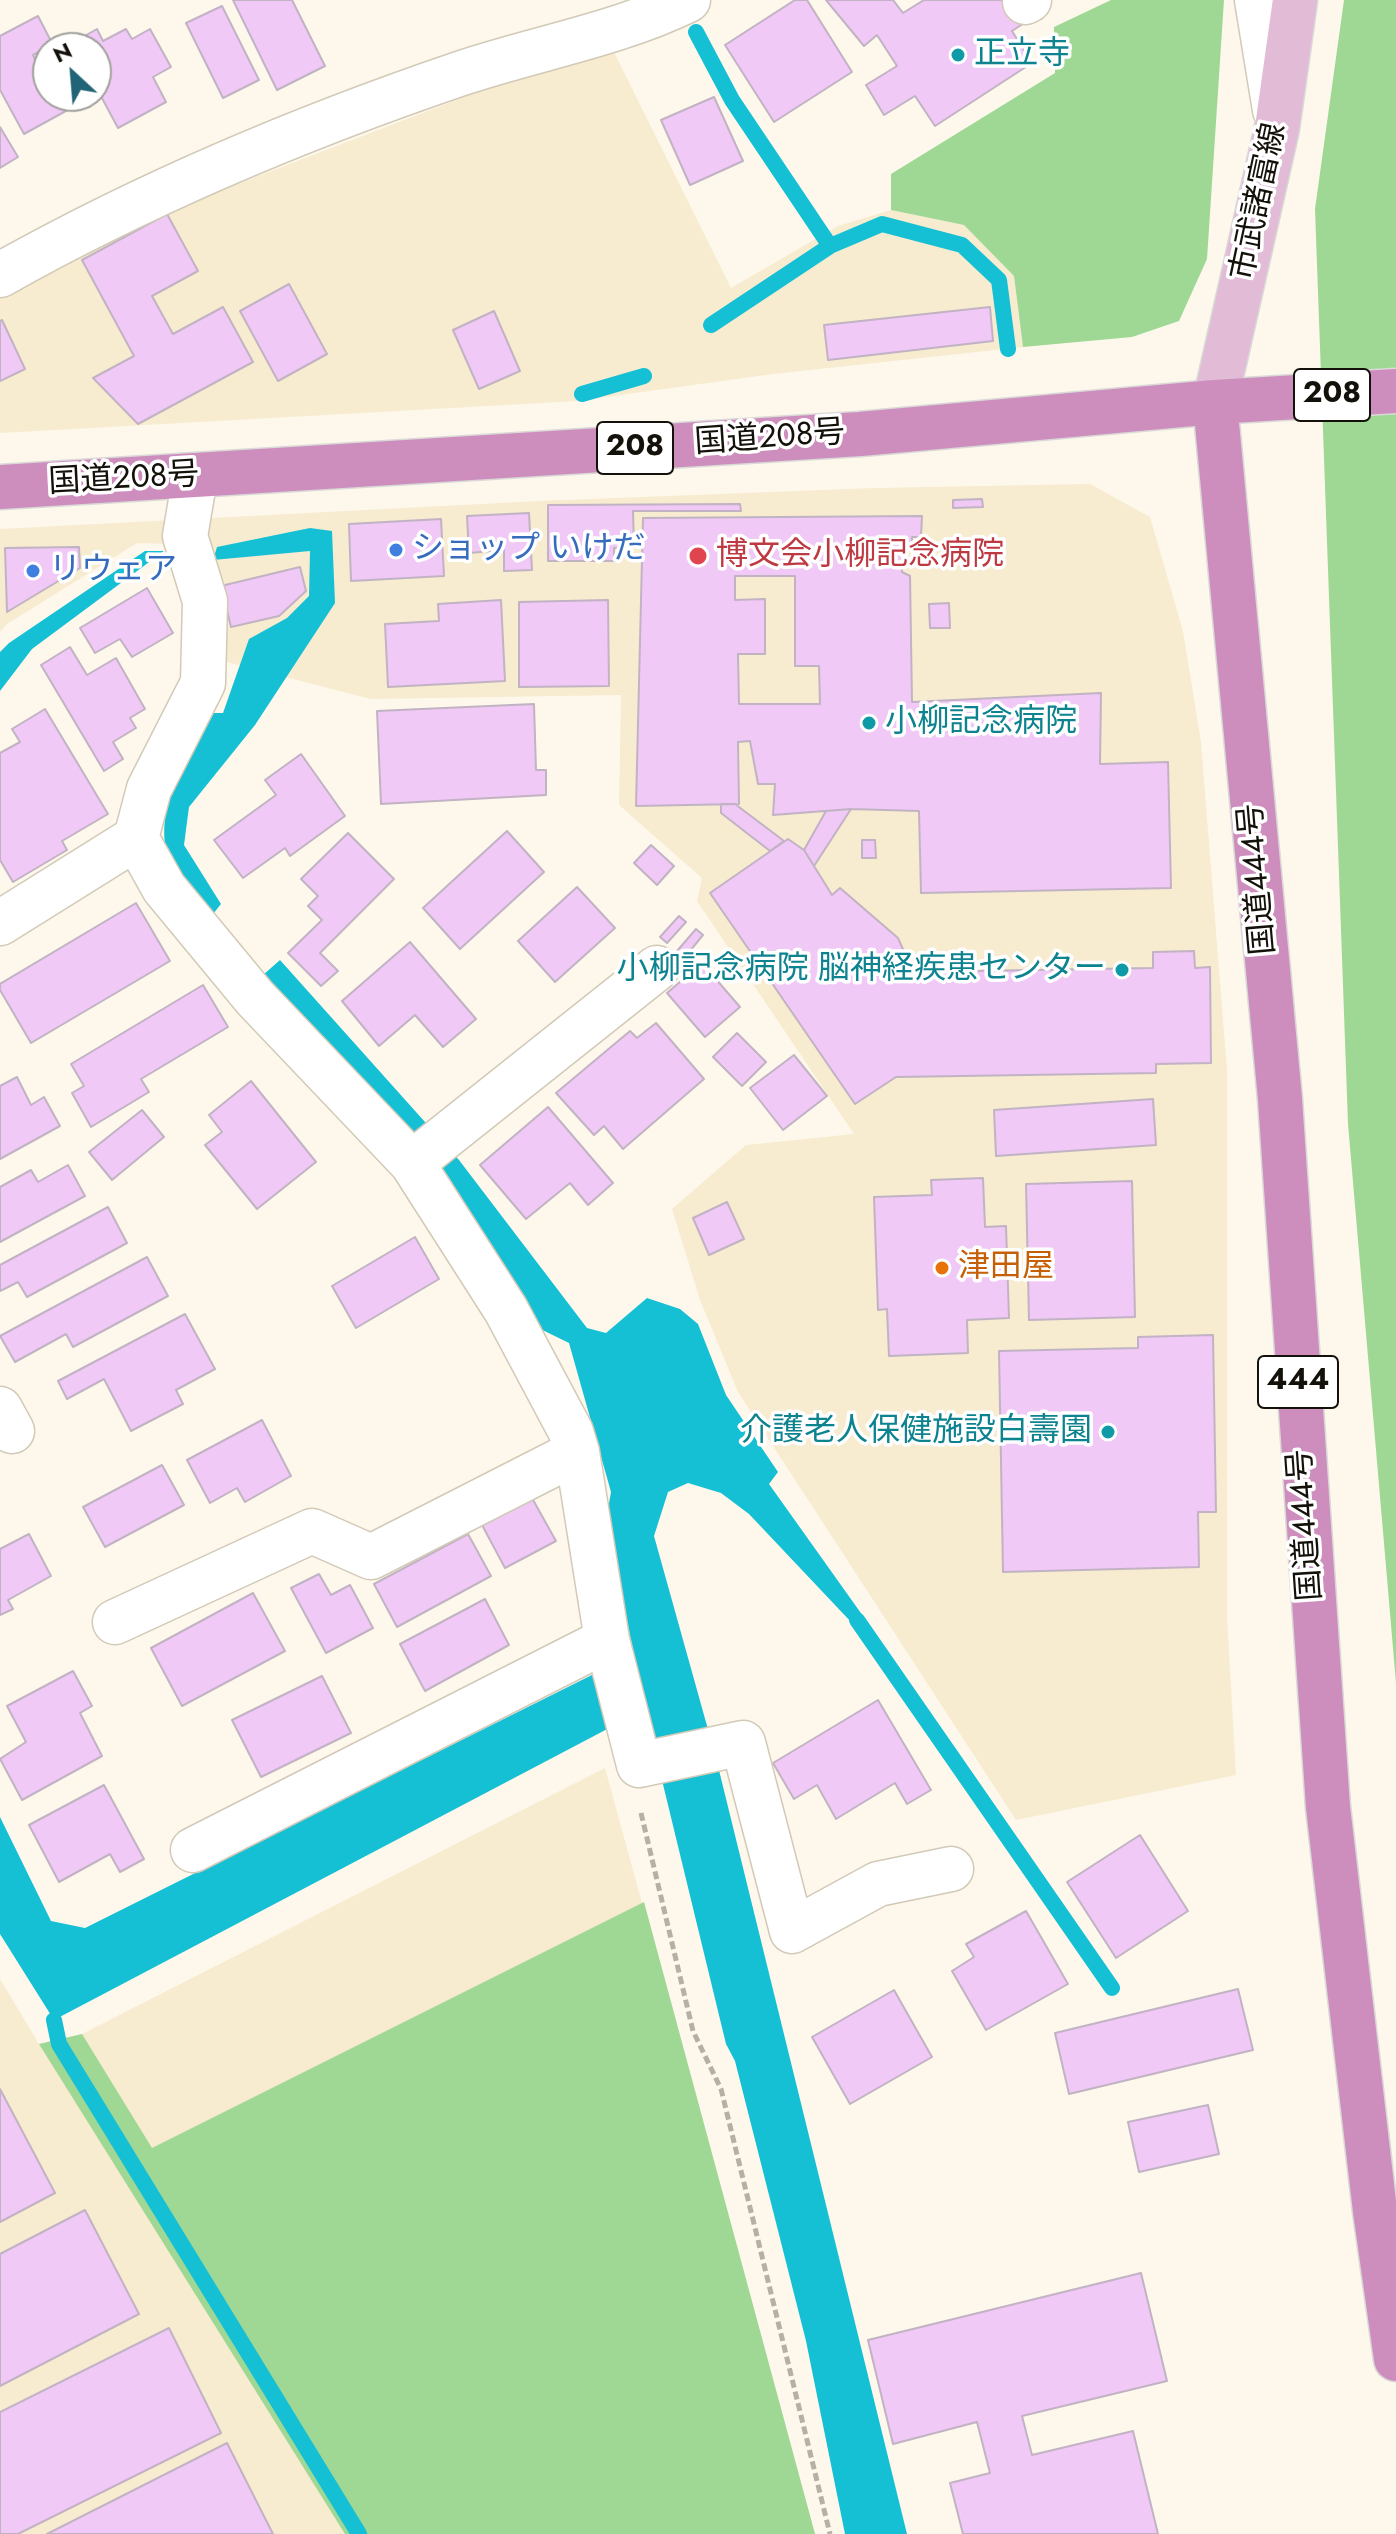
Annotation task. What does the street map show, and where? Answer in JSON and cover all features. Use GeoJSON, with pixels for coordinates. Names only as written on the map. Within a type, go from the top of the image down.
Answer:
{"type":"FeatureCollection","features":[{"type":"Feature","properties":{"kind":"highway","name":"国道208号"},"geometry":{"type":"LineString","coordinates":[[0,487],[860,434],[1215,402],[1396,391]]}},
{"type":"Feature","properties":{"kind":"highway","name":"国道444号"},"geometry":{"type":"LineString","coordinates":[[1215,402],[1280,1099],[1328,1807],[1375,2211],[1396,2359]]}},
{"type":"Feature","properties":{"kind":"main road","name":"市武諸富線"},"geometry":{"type":"LineString","coordinates":[[1215,402],[1277,128],[1295,0]]}},
{"type":"Feature","properties":{"kind":"street"},"geometry":{"type":"LineString","coordinates":[[0,275],[61,240],[174,188],[369,107],[464,73],[618,28],[688,0]]}},
{"type":"Feature","properties":{"kind":"street"},"geometry":{"type":"LineString","coordinates":[[1257,0],[1277,128]]}},
{"type":"Feature","properties":{"kind":"street"},"geometry":{"type":"LineString","coordinates":[[0,923],[136,838],[149,789],[203,683],[205,601],[185,536],[195,477]]}},
{"type":"Feature","properties":{"kind":"street"},"geometry":{"type":"LineString","coordinates":[[136,838],[164,888],[255,998],[412,1163],[506,1310],[571,1432],[577,1452],[607,1640],[635,1749],[743,1743],[792,1931],[878,1884],[951,1869]]}},
{"type":"Feature","properties":{"kind":"street"},"geometry":{"type":"LineString","coordinates":[[412,1163],[657,968]]}},
{"type":"Feature","properties":{"kind":"street"},"geometry":{"type":"LineString","coordinates":[[115,1622],[312,1531],[371,1557],[577,1452]]}},
{"type":"Feature","properties":{"kind":"street"},"geometry":{"type":"LineString","coordinates":[[193,1850],[607,1640]]}},
{"type":"Feature","properties":{"kind":"path"},"geometry":{"type":"LineString","coordinates":[[635,1749],[638,1803],[689,2016],[721,2089],[830,2534]]}},
{"type":"Feature","properties":{"kind":"shaded area"},"geometry":{"type":"Polygon","coordinates":[[[613,50],[731,288],[838,226],[891,210],[964,225],[1014,276],[1023,347],[773,374],[577,401],[0,433],[0,297],[74,256],[180,206],[519,76],[613,50]]]}},
{"type":"Feature","properties":{"kind":"shaded area"},"geometry":{"type":"Polygon","coordinates":[[[1090,484],[1150,517],[1183,631],[1201,742],[1227,1070],[1227,1617],[1236,1775],[1016,1820],[738,1392],[700,1300],[672,1209],[746,1145],[854,1134],[697,901],[702,878],[619,805],[621,695],[371,699],[219,660],[205,545],[137,543],[7,624],[0,632],[0,529],[539,501],[875,488],[1090,484]]]}},
{"type":"Feature","properties":{"kind":"shaded area"},"geometry":{"type":"Polygon","coordinates":[[[605,1768],[815,2534],[0,2534],[0,1979],[39,2044],[82,2034],[605,1768]]]}},
{"type":"Feature","properties":{"kind":"green space"},"geometry":{"type":"Polygon","coordinates":[[[1111,0],[1224,0],[1207,259],[1179,321],[1132,337],[1023,347],[1014,276],[964,225],[891,210],[891,174],[1055,73],[1054,27],[1111,0]]]}},
{"type":"Feature","properties":{"kind":"green space"},"geometry":{"type":"Polygon","coordinates":[[[1344,0],[1396,0],[1396,1683],[1348,1124],[1315,209],[1344,0]]]}},
{"type":"Feature","properties":{"kind":"green space"},"geometry":{"type":"Polygon","coordinates":[[[644,1902],[815,2534],[345,2534],[39,2044],[82,2034],[152,2148],[644,1902]]]}},
{"type":"Feature","properties":{"kind":"water"},"geometry":{"type":"Polygon","coordinates":[[[310,528],[332,531],[335,603],[255,725],[189,807],[184,845],[221,904],[209,919],[178,879],[168,859],[165,817],[176,774],[201,713],[223,713],[249,639],[287,618],[309,596],[310,551],[213,560],[217,547],[310,528]]]}},
{"type":"Feature","properties":{"kind":"water"},"geometry":{"type":"Polygon","coordinates":[[[145,551],[164,551],[32,649],[0,691],[0,652],[9,643],[145,551]]]}},
{"type":"Feature","properties":{"kind":"water"},"geometry":{"type":"Polygon","coordinates":[[[280,960],[459,1160],[587,1328],[606,1333],[647,1298],[680,1309],[698,1324],[726,1395],[778,1472],[769,1484],[863,1616],[852,1623],[749,1514],[721,1493],[688,1483],[668,1492],[654,1536],[716,1758],[907,2534],[845,2534],[806,2341],[735,2061],[726,2044],[652,1739],[613,1726],[54,2020],[0,1934],[0,1817],[51,1921],[85,1928],[634,1654],[606,1521],[611,1492],[569,1343],[526,1322],[263,975],[280,960]]]}},
{"type":"Feature","properties":{"kind":"building"},"geometry":{"type":"Polygon","coordinates":[[[233,0],[292,0],[325,66],[277,90],[233,0]]]}},
{"type":"Feature","properties":{"kind":"building"},"geometry":{"type":"Polygon","coordinates":[[[795,0],[807,0],[852,72],[774,122],[725,45],[795,0]]]}},
{"type":"Feature","properties":{"kind":"building","name":"正立寺"},"geometry":{"type":"Polygon","coordinates":[[[826,0],[893,0],[903,13],[924,0],[1016,0],[1029,20],[1012,31],[1032,63],[935,126],[915,96],[884,115],[866,85],[897,66],[877,35],[864,46],[826,0]]]}},
{"type":"Feature","properties":{"kind":"building"},"geometry":{"type":"Polygon","coordinates":[[[222,6],[259,80],[223,98],[186,23],[222,6]]]}},
{"type":"Feature","properties":{"kind":"building"},"geometry":{"type":"Polygon","coordinates":[[[38,16],[46,32],[32,32],[32,112],[64,112],[24,134],[0,90],[0,36],[38,16]]]}},
{"type":"Feature","properties":{"kind":"building"},"geometry":{"type":"Polygon","coordinates":[[[126,29],[132,39],[150,29],[171,67],[153,77],[166,102],[118,128],[109,112],[112,112],[112,36],[126,29]]]}},
{"type":"Feature","properties":{"kind":"building"},"geometry":{"type":"Polygon","coordinates":[[[714,97],[743,161],[690,185],[661,120],[714,97]]]}},
{"type":"Feature","properties":{"kind":"building"},"geometry":{"type":"Polygon","coordinates":[[[0,127],[18,157],[0,168],[0,127]]]}},
{"type":"Feature","properties":{"kind":"building"},"geometry":{"type":"Polygon","coordinates":[[[167,214],[198,271],[152,296],[173,334],[223,307],[253,362],[138,424],[93,378],[134,356],[82,260],[167,214]]]}},
{"type":"Feature","properties":{"kind":"building"},"geometry":{"type":"Polygon","coordinates":[[[289,284],[327,354],[278,381],[240,311],[289,284]]]}},
{"type":"Feature","properties":{"kind":"building"},"geometry":{"type":"Polygon","coordinates":[[[990,307],[993,341],[828,360],[824,325],[990,307]]]}},
{"type":"Feature","properties":{"kind":"building"},"geometry":{"type":"Polygon","coordinates":[[[494,311],[520,371],[479,389],[453,330],[494,311]]]}},
{"type":"Feature","properties":{"kind":"building"},"geometry":{"type":"Polygon","coordinates":[[[0,321],[25,369],[0,381],[0,321]]]}},
{"type":"Feature","properties":{"kind":"building"},"geometry":{"type":"Polygon","coordinates":[[[982,499],[983,507],[953,508],[953,500],[982,499]]]}},
{"type":"Feature","properties":{"kind":"building"},"geometry":{"type":"Polygon","coordinates":[[[740,504],[741,511],[633,511],[634,547],[614,548],[614,561],[548,561],[548,505],[740,504]]]}},
{"type":"Feature","properties":{"kind":"building"},"geometry":{"type":"Polygon","coordinates":[[[529,513],[532,570],[504,571],[504,550],[469,553],[467,516],[529,513]]]}},
{"type":"Feature","properties":{"kind":"building","name":"小柳記念病院"},"geometry":{"type":"Polygon","coordinates":[[[922,516],[921,537],[912,537],[912,546],[903,548],[902,572],[910,576],[912,702],[1101,693],[1100,764],[1168,762],[1171,888],[921,893],[919,811],[851,809],[773,815],[775,784],[758,784],[750,741],[738,742],[739,804],[636,806],[643,518],[922,516]],[[735,576],[735,600],[765,599],[765,654],[738,654],[739,704],[820,704],[819,666],[795,666],[795,576],[735,576]]]}},
{"type":"Feature","properties":{"kind":"building","name":"ショップ いけだ"},"geometry":{"type":"Polygon","coordinates":[[[441,519],[444,576],[351,581],[349,524],[441,519]]]}},
{"type":"Feature","properties":{"kind":"building"},"geometry":{"type":"Polygon","coordinates":[[[79,547],[80,568],[7,612],[5,548],[79,547]]]}},
{"type":"Feature","properties":{"kind":"building"},"geometry":{"type":"Polygon","coordinates":[[[300,567],[306,591],[279,616],[231,627],[221,586],[300,567]]]}},
{"type":"Feature","properties":{"kind":"building"},"geometry":{"type":"Polygon","coordinates":[[[147,588],[173,633],[132,657],[120,639],[95,653],[80,628],[147,588]]]}},
{"type":"Feature","properties":{"kind":"building"},"geometry":{"type":"Polygon","coordinates":[[[501,600],[505,681],[388,687],[385,624],[439,621],[438,604],[501,600]]]}},
{"type":"Feature","properties":{"kind":"building"},"geometry":{"type":"Polygon","coordinates":[[[608,600],[609,686],[519,687],[519,602],[608,600]]]}},
{"type":"Feature","properties":{"kind":"building"},"geometry":{"type":"Polygon","coordinates":[[[949,603],[950,628],[930,628],[929,604],[949,603]]]}},
{"type":"Feature","properties":{"kind":"building"},"geometry":{"type":"Polygon","coordinates":[[[70,647],[87,675],[116,658],[145,709],[130,718],[136,728],[113,742],[123,759],[104,771],[41,665],[70,647]]]}},
{"type":"Feature","properties":{"kind":"building"},"geometry":{"type":"Polygon","coordinates":[[[534,704],[536,770],[546,770],[546,795],[381,804],[377,711],[534,704]]]}},
{"type":"Feature","properties":{"kind":"building"},"geometry":{"type":"Polygon","coordinates":[[[45,709],[108,814],[62,841],[67,850],[13,882],[0,860],[0,753],[20,742],[12,729],[45,709]]]}},
{"type":"Feature","properties":{"kind":"building"},"geometry":{"type":"Polygon","coordinates":[[[301,754],[345,816],[290,856],[285,848],[243,878],[214,840],[276,795],[265,780],[301,754]]]}},
{"type":"Feature","properties":{"kind":"building"},"geometry":{"type":"Polygon","coordinates":[[[721,804],[735,804],[784,841],[770,851],[721,813],[721,804]]]}},
{"type":"Feature","properties":{"kind":"building"},"geometry":{"type":"Polygon","coordinates":[[[851,809],[814,866],[804,850],[826,811],[851,809]]]}},
{"type":"Feature","properties":{"kind":"building"},"geometry":{"type":"Polygon","coordinates":[[[507,831],[544,872],[460,949],[423,908],[507,831]]]}},
{"type":"Feature","properties":{"kind":"building"},"geometry":{"type":"Polygon","coordinates":[[[348,833],[394,879],[320,953],[338,971],[321,986],[288,953],[322,920],[308,906],[318,896],[301,879],[348,833]]]}},
{"type":"Feature","properties":{"kind":"building","name":"小柳記念病院 脳神経疾患センター"},"geometry":{"type":"Polygon","coordinates":[[[788,839],[804,850],[832,895],[840,888],[898,938],[913,972],[1153,968],[1153,952],[1194,951],[1195,968],[1210,967],[1211,1063],[1156,1064],[1156,1073],[896,1077],[855,1104],[710,893],[788,839]]]}},
{"type":"Feature","properties":{"kind":"building"},"geometry":{"type":"Polygon","coordinates":[[[862,840],[875,840],[876,858],[862,858],[862,840]]]}},
{"type":"Feature","properties":{"kind":"building"},"geometry":{"type":"Polygon","coordinates":[[[651,845],[674,866],[657,885],[634,863],[651,845]]]}},
{"type":"Feature","properties":{"kind":"building"},"geometry":{"type":"Polygon","coordinates":[[[577,887],[615,928],[555,982],[518,941],[577,887]]]}},
{"type":"Feature","properties":{"kind":"building"},"geometry":{"type":"Polygon","coordinates":[[[136,903],[170,961],[31,1043],[0,990],[0,984],[136,903]]]}},
{"type":"Feature","properties":{"kind":"building"},"geometry":{"type":"Polygon","coordinates":[[[679,916],[686,922],[667,943],[660,937],[679,916]]]}},
{"type":"Feature","properties":{"kind":"building"},"geometry":{"type":"Polygon","coordinates":[[[696,929],[703,935],[685,957],[677,951],[696,929]]]}},
{"type":"Feature","properties":{"kind":"building"},"geometry":{"type":"Polygon","coordinates":[[[410,942],[476,1019],[443,1047],[415,1015],[379,1046],[342,1001],[410,942]]]}},
{"type":"Feature","properties":{"kind":"building"},"geometry":{"type":"Polygon","coordinates":[[[702,963],[740,1007],[705,1037],[667,993],[702,963]]]}},
{"type":"Feature","properties":{"kind":"building"},"geometry":{"type":"Polygon","coordinates":[[[203,985],[228,1027],[141,1079],[149,1092],[91,1127],[72,1093],[84,1086],[71,1064],[203,985]]]}},
{"type":"Feature","properties":{"kind":"building"},"geometry":{"type":"Polygon","coordinates":[[[656,1023],[704,1079],[623,1149],[604,1126],[594,1135],[556,1093],[630,1031],[637,1038],[656,1023]]]}},
{"type":"Feature","properties":{"kind":"building"},"geometry":{"type":"Polygon","coordinates":[[[737,1033],[766,1062],[742,1086],[713,1057],[737,1033]]]}},
{"type":"Feature","properties":{"kind":"building"},"geometry":{"type":"Polygon","coordinates":[[[794,1055],[827,1096],[783,1130],[750,1088],[794,1055]]]}},
{"type":"Feature","properties":{"kind":"building"},"geometry":{"type":"Polygon","coordinates":[[[17,1077],[31,1105],[44,1097],[60,1126],[0,1159],[0,1086],[17,1077]]]}},
{"type":"Feature","properties":{"kind":"building"},"geometry":{"type":"Polygon","coordinates":[[[251,1081],[316,1162],[257,1209],[205,1145],[222,1132],[209,1115],[251,1081]]]}},
{"type":"Feature","properties":{"kind":"building"},"geometry":{"type":"Polygon","coordinates":[[[1153,1099],[1156,1145],[996,1156],[994,1110],[1153,1099]]]}},
{"type":"Feature","properties":{"kind":"building"},"geometry":{"type":"Polygon","coordinates":[[[548,1107],[613,1183],[588,1205],[570,1183],[526,1219],[480,1165],[548,1107]]]}},
{"type":"Feature","properties":{"kind":"building"},"geometry":{"type":"Polygon","coordinates":[[[142,1110],[164,1137],[112,1180],[89,1152],[142,1110]]]}},
{"type":"Feature","properties":{"kind":"building"},"geometry":{"type":"Polygon","coordinates":[[[68,1165],[85,1196],[0,1242],[0,1187],[31,1170],[38,1182],[68,1165]]]}},
{"type":"Feature","properties":{"kind":"building","name":"津田屋"},"geometry":{"type":"Polygon","coordinates":[[[983,1178],[985,1227],[1006,1226],[1009,1318],[967,1320],[968,1353],[889,1356],[887,1309],[878,1310],[874,1197],[932,1195],[931,1180],[983,1178]]]}},
{"type":"Feature","properties":{"kind":"building","name":"津田屋"},"geometry":{"type":"Polygon","coordinates":[[[1132,1181],[1135,1317],[1029,1320],[1026,1184],[1132,1181]]]}},
{"type":"Feature","properties":{"kind":"building"},"geometry":{"type":"Polygon","coordinates":[[[727,1202],[744,1239],[709,1255],[693,1218],[727,1202]]]}},
{"type":"Feature","properties":{"kind":"building"},"geometry":{"type":"Polygon","coordinates":[[[108,1207],[127,1243],[27,1297],[18,1282],[0,1291],[0,1265],[108,1207]]]}},
{"type":"Feature","properties":{"kind":"building"},"geometry":{"type":"Polygon","coordinates":[[[415,1237],[439,1279],[356,1328],[332,1286],[415,1237]]]}},
{"type":"Feature","properties":{"kind":"building"},"geometry":{"type":"Polygon","coordinates":[[[147,1257],[168,1296],[73,1347],[66,1334],[15,1362],[0,1336],[147,1257]]]}},
{"type":"Feature","properties":{"kind":"building"},"geometry":{"type":"Polygon","coordinates":[[[185,1314],[215,1369],[176,1390],[183,1404],[131,1431],[104,1379],[67,1399],[58,1381],[185,1314]]]}},
{"type":"Feature","properties":{"kind":"building","name":"介護老人保健施設白壽園"},"geometry":{"type":"Polygon","coordinates":[[[1213,1335],[1216,1512],[1198,1512],[1199,1567],[1003,1572],[999,1351],[1138,1348],[1138,1337],[1213,1335]]]}},
{"type":"Feature","properties":{"kind":"building"},"geometry":{"type":"Polygon","coordinates":[[[262,1420],[291,1476],[245,1502],[237,1488],[210,1503],[187,1460],[262,1420]]]}},
{"type":"Feature","properties":{"kind":"building"},"geometry":{"type":"Polygon","coordinates":[[[162,1465],[184,1505],[105,1547],[83,1507],[162,1465]]]}},
{"type":"Feature","properties":{"kind":"building"},"geometry":{"type":"Polygon","coordinates":[[[532,1498],[556,1541],[505,1568],[482,1525],[532,1498]]]}},
{"type":"Feature","properties":{"kind":"building"},"geometry":{"type":"Polygon","coordinates":[[[29,1534],[51,1576],[8,1600],[13,1609],[0,1615],[0,1549],[29,1534]]]}},
{"type":"Feature","properties":{"kind":"building"},"geometry":{"type":"Polygon","coordinates":[[[468,1534],[491,1576],[397,1627],[374,1584],[468,1534]]]}},
{"type":"Feature","properties":{"kind":"building"},"geometry":{"type":"Polygon","coordinates":[[[319,1574],[331,1595],[350,1585],[373,1628],[326,1653],[291,1588],[319,1574]]]}},
{"type":"Feature","properties":{"kind":"building"},"geometry":{"type":"Polygon","coordinates":[[[253,1593],[285,1651],[182,1706],[151,1648],[253,1593]]]}},
{"type":"Feature","properties":{"kind":"building"},"geometry":{"type":"Polygon","coordinates":[[[485,1599],[509,1645],[425,1691],[400,1644],[485,1599]]]}},
{"type":"Feature","properties":{"kind":"building"},"geometry":{"type":"Polygon","coordinates":[[[73,1671],[92,1706],[80,1713],[102,1756],[22,1800],[0,1759],[26,1742],[7,1706],[73,1671]]]}},
{"type":"Feature","properties":{"kind":"building"},"geometry":{"type":"Polygon","coordinates":[[[322,1676],[351,1733],[261,1777],[232,1720],[322,1676]]]}},
{"type":"Feature","properties":{"kind":"building"},"geometry":{"type":"Polygon","coordinates":[[[878,1700],[931,1790],[907,1804],[895,1783],[836,1819],[817,1785],[794,1799],[773,1763],[878,1700]]]}},
{"type":"Feature","properties":{"kind":"building"},"geometry":{"type":"Polygon","coordinates":[[[104,1785],[144,1859],[120,1872],[110,1854],[59,1882],[29,1825],[104,1785]]]}},
{"type":"Feature","properties":{"kind":"building"},"geometry":{"type":"Polygon","coordinates":[[[1140,1835],[1188,1911],[1116,1958],[1067,1882],[1140,1835]]]}},
{"type":"Feature","properties":{"kind":"building"},"geometry":{"type":"Polygon","coordinates":[[[1026,1911],[1068,1984],[986,2030],[952,1971],[974,1957],[966,1944],[1026,1911]]]}},
{"type":"Feature","properties":{"kind":"building"},"geometry":{"type":"Polygon","coordinates":[[[1238,1989],[1253,2050],[1069,2094],[1055,2033],[1238,1989]]]}},
{"type":"Feature","properties":{"kind":"building"},"geometry":{"type":"Polygon","coordinates":[[[894,1990],[932,2057],[850,2104],[812,2037],[894,1990]]]}},
{"type":"Feature","properties":{"kind":"building"},"geometry":{"type":"Polygon","coordinates":[[[0,2089],[55,2193],[0,2222],[0,2089]]]}},
{"type":"Feature","properties":{"kind":"building"},"geometry":{"type":"Polygon","coordinates":[[[1208,2105],[1219,2154],[1139,2172],[1128,2122],[1208,2105]]]}},
{"type":"Feature","properties":{"kind":"building"},"geometry":{"type":"Polygon","coordinates":[[[85,2210],[139,2314],[0,2386],[0,2254],[85,2210]]]}},
{"type":"Feature","properties":{"kind":"building"},"geometry":{"type":"Polygon","coordinates":[[[1141,2273],[1167,2381],[1022,2416],[1032,2455],[1133,2431],[1158,2534],[963,2534],[950,2483],[990,2473],[977,2422],[893,2444],[868,2340],[1141,2273]]]}},
{"type":"Feature","properties":{"kind":"building"},"geometry":{"type":"Polygon","coordinates":[[[169,2328],[221,2433],[18,2534],[0,2534],[0,2412],[169,2328]]]}},
{"type":"Feature","properties":{"kind":"building"},"geometry":{"type":"Polygon","coordinates":[[[227,2443],[273,2534],[47,2534],[227,2443]]]}},
{"type":"Feature","properties":{"kind":"waterway"},"geometry":{"type":"LineString","coordinates":[[696,32],[732,100],[830,246]]}},
{"type":"Feature","properties":{"kind":"waterway"},"geometry":{"type":"LineString","coordinates":[[711,325],[830,246],[882,224],[962,245],[999,280],[1008,349]]}},
{"type":"Feature","properties":{"kind":"waterway"},"geometry":{"type":"LineString","coordinates":[[582,394],[644,376]]}},
{"type":"Feature","properties":{"kind":"waterway"},"geometry":{"type":"LineString","coordinates":[[857,1620],[1112,1988]]}},
{"type":"Feature","properties":{"kind":"waterway"},"geometry":{"type":"LineString","coordinates":[[54,2020],[59,2044],[359,2534]]}},
{"type":"Feature","properties":{"kind":"place","name":"正立寺"},"geometry":{"type":"Point","coordinates":[958,55]}},
{"type":"Feature","properties":{"kind":"place","name":"ショップ いけだ"},"geometry":{"type":"Point","coordinates":[396,550]}},
{"type":"Feature","properties":{"kind":"place","name":"博文会小柳記念病院"},"geometry":{"type":"Point","coordinates":[698,556]}},
{"type":"Feature","properties":{"kind":"place","name":"リウェア"},"geometry":{"type":"Point","coordinates":[33,571]}},
{"type":"Feature","properties":{"kind":"place","name":"小柳記念病院"},"geometry":{"type":"Point","coordinates":[869,723]}},
{"type":"Feature","properties":{"kind":"place","name":"小柳記念病院 脳神経疾患センター"},"geometry":{"type":"Point","coordinates":[1122,970]}},
{"type":"Feature","properties":{"kind":"place","name":"津田屋"},"geometry":{"type":"Point","coordinates":[942,1268]}},
{"type":"Feature","properties":{"kind":"place","name":"介護老人保健施設白壽園"},"geometry":{"type":"Point","coordinates":[1108,1432]}}]}
